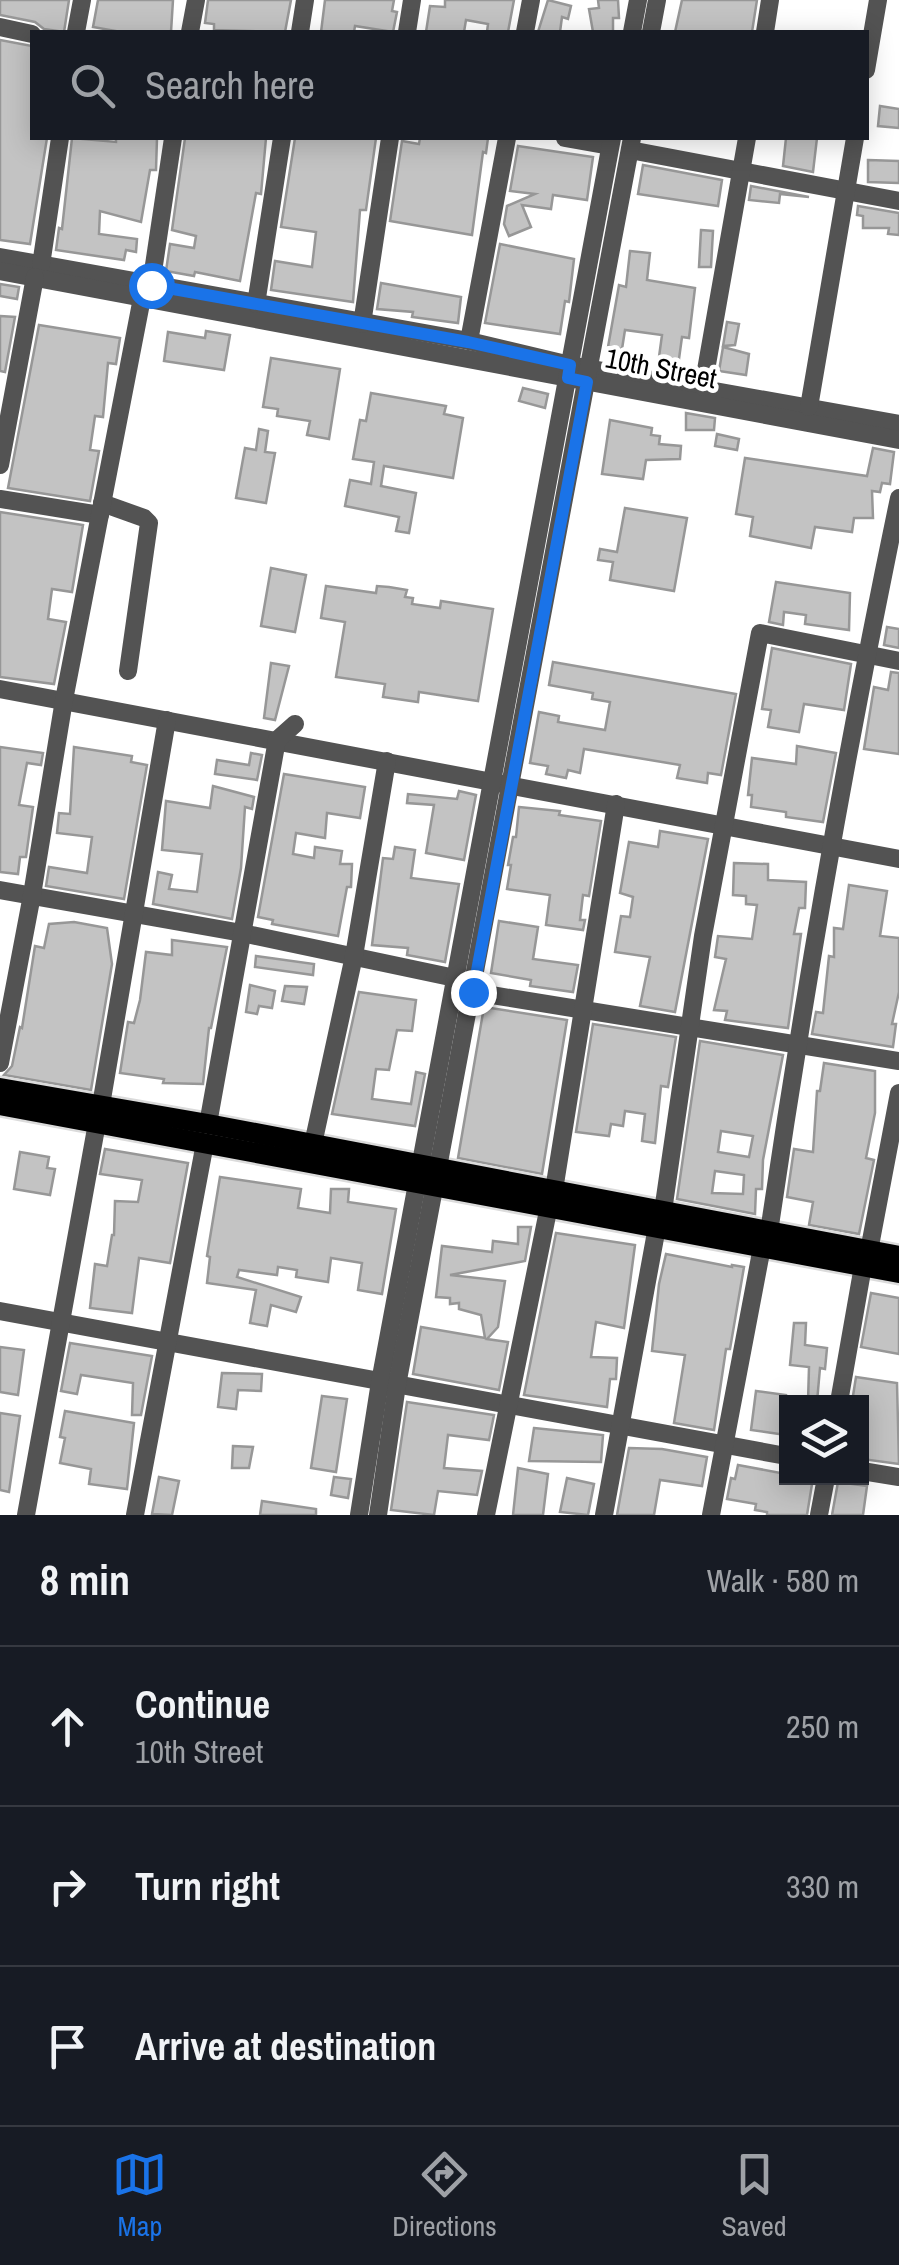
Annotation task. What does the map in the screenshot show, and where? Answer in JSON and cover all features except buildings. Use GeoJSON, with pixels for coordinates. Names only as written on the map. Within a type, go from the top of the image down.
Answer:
{"type":"FeatureCollection","features":[{"type":"Feature","properties":{"kind":"main road"},"geometry":{"type":"LineString","coordinates":[[0,1088],[302,1158],[428,1175],[863,1258],[899,1273]]}},
{"type":"Feature","properties":{"kind":"main road"},"geometry":{"type":"LineString","coordinates":[[0,1105],[99,1114]]}},
{"type":"Feature","properties":{"kind":"main road"},"geometry":{"type":"LineString","coordinates":[[863,1258],[899,1256]]}},
{"type":"Feature","properties":{"kind":"street"},"geometry":{"type":"LineString","coordinates":[[76,30],[82,0]]}},
{"type":"Feature","properties":{"kind":"street"},"geometry":{"type":"LineString","coordinates":[[190,30],[196,0]]}},
{"type":"Feature","properties":{"kind":"street"},"geometry":{"type":"LineString","coordinates":[[300,30],[305,0]]}},
{"type":"Feature","properties":{"kind":"street"},"geometry":{"type":"LineString","coordinates":[[407,30],[412,0]]}},
{"type":"Feature","properties":{"kind":"street"},"geometry":{"type":"LineString","coordinates":[[525,30],[531,0]]}},
{"type":"Feature","properties":{"kind":"street"},"geometry":{"type":"LineString","coordinates":[[632,30],[638,0]]}},
{"type":"Feature","properties":{"kind":"street"},"geometry":{"type":"LineString","coordinates":[[651,30],[657,0]]}},
{"type":"Feature","properties":{"kind":"street"},"geometry":{"type":"LineString","coordinates":[[765,30],[770,0]]}},
{"type":"Feature","properties":{"kind":"street"},"geometry":{"type":"LineString","coordinates":[[869,52],[878,0]]}},
{"type":"Feature","properties":{"kind":"street"},"geometry":{"type":"LineString","coordinates":[[0,27],[30,34]]}},
{"type":"Feature","properties":{"kind":"street"},"geometry":{"type":"LineString","coordinates":[[0,466],[60,140]]}},
{"type":"Feature","properties":{"kind":"street"},"geometry":{"type":"LineString","coordinates":[[0,1063],[64,700],[173,140]]}},
{"type":"Feature","properties":{"kind":"street"},"geometry":{"type":"LineString","coordinates":[[256,304],[282,140]]}},
{"type":"Feature","properties":{"kind":"street"},"geometry":{"type":"LineString","coordinates":[[362,324],[390,140]]}},
{"type":"Feature","properties":{"kind":"street"},"geometry":{"type":"LineString","coordinates":[[468,342],[506,140]]}},
{"type":"Feature","properties":{"kind":"street"},"geometry":{"type":"LineString","coordinates":[[703,387],[747,140]]}},
{"type":"Feature","properties":{"kind":"street"},"geometry":{"type":"LineString","coordinates":[[809,407],[855,140]]}},
{"type":"Feature","properties":{"kind":"street"},"geometry":{"type":"LineString","coordinates":[[428,1175],[473,992],[512,784],[611,142]]}},
{"type":"Feature","properties":{"kind":"street"},"geometry":{"type":"LineString","coordinates":[[359,1515],[428,1175],[456,978],[492,781],[631,144],[741,171],[899,201]]}},
{"type":"Feature","properties":{"kind":"street","name":"10th Street"},"geometry":{"type":"LineString","coordinates":[[0,257],[38,271],[578,373],[899,440]]}},
{"type":"Feature","properties":{"kind":"street","name":"10th Street"},"geometry":{"type":"LineString","coordinates":[[0,271],[38,271]]}},
{"type":"Feature","properties":{"kind":"street","name":"10th Street"},"geometry":{"type":"LineString","coordinates":[[146,291],[256,304],[468,342],[578,373],[703,387],[899,424]]}},
{"type":"Feature","properties":{"kind":"street"},"geometry":{"type":"LineString","coordinates":[[710,1515],[766,1240],[866,655],[899,498]]}},
{"type":"Feature","properties":{"kind":"street"},"geometry":{"type":"LineString","coordinates":[[0,499],[101,509],[144,518],[149,523],[128,671]]}},
{"type":"Feature","properties":{"kind":"street"},"geometry":{"type":"LineString","coordinates":[[604,1515],[660,1219],[722,824],[760,633],[899,661]]}},
{"type":"Feature","properties":{"kind":"street"},"geometry":{"type":"LineString","coordinates":[[0,688],[899,859]]}},
{"type":"Feature","properties":{"kind":"street"},"geometry":{"type":"LineString","coordinates":[[26,1515],[167,720]]}},
{"type":"Feature","properties":{"kind":"street"},"geometry":{"type":"LineString","coordinates":[[134,1515],[169,1342],[277,740],[295,724]]}},
{"type":"Feature","properties":{"kind":"street"},"geometry":{"type":"LineString","coordinates":[[302,1158],[354,956],[387,761]]}},
{"type":"Feature","properties":{"kind":"street"},"geometry":{"type":"LineString","coordinates":[[486,1515],[551,1198],[616,804]]}},
{"type":"Feature","properties":{"kind":"street"},"geometry":{"type":"LineString","coordinates":[[0,890],[242,933],[456,978]]}},
{"type":"Feature","properties":{"kind":"street"},"geometry":{"type":"LineString","coordinates":[[473,992],[899,1061]]}},
{"type":"Feature","properties":{"kind":"street"},"geometry":{"type":"LineString","coordinates":[[840,1395],[863,1258],[899,1092]]}},
{"type":"Feature","properties":{"kind":"street"},"geometry":{"type":"LineString","coordinates":[[0,1311],[779,1455]]}},
{"type":"Feature","properties":{"kind":"street"},"geometry":{"type":"LineString","coordinates":[[378,1515],[388,1384]]}},
{"type":"Feature","properties":{"kind":"street"},"geometry":{"type":"LineString","coordinates":[[869,1472],[899,1477]]}},
{"type":"Feature","properties":{"kind":"street"},"geometry":{"type":"LineString","coordinates":[[819,1515],[825,1485]]}},
{"type":"Feature","properties":{"kind":"route"},"geometry":{"type":"LineString","coordinates":[[151,285],[468,342],[570,365],[568,378],[587,382],[473,992]]}}]}
